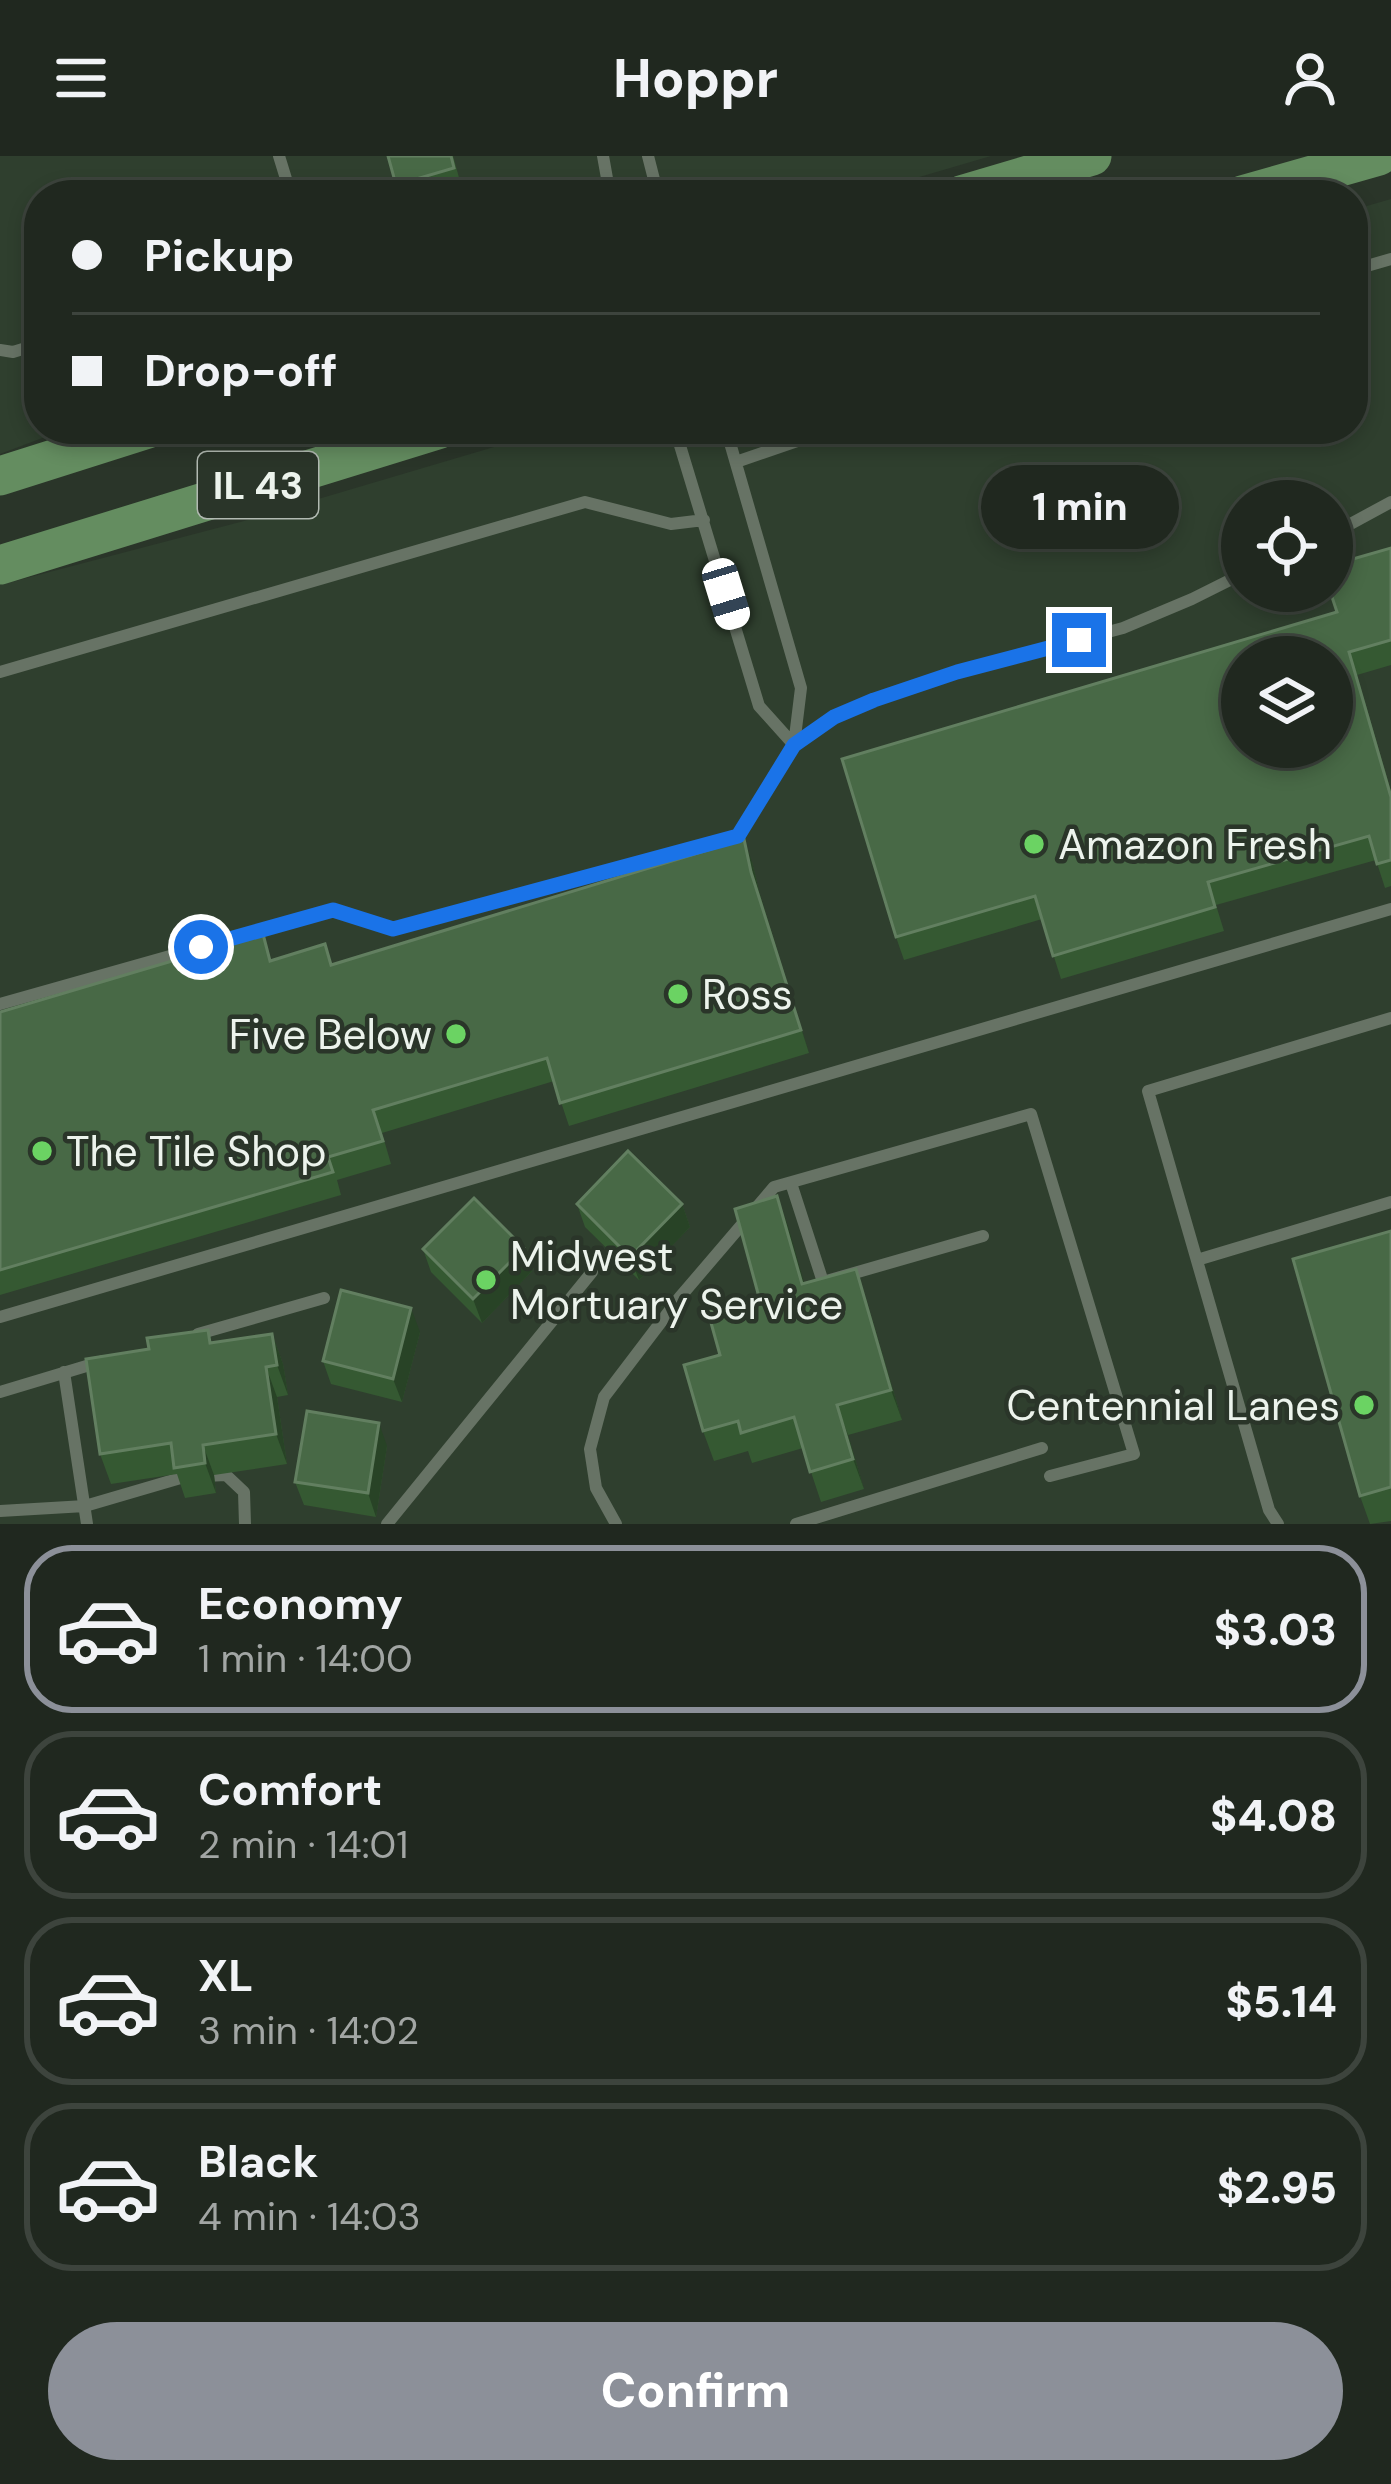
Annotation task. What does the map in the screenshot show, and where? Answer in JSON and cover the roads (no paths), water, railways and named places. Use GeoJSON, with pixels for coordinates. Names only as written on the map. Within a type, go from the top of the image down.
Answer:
{"type":"FeatureCollection","features":[{"type":"Feature","properties":{"kind":"main road"},"geometry":{"type":"LineString","coordinates":[[1011,180],[1092,156]]}},
{"type":"Feature","properties":{"kind":"main road"},"geometry":{"type":"LineString","coordinates":[[1295,180],[1379,156]]}},
{"type":"Feature","properties":{"kind":"main road","name":"IL 43"},"geometry":{"type":"LineString","coordinates":[[0,476],[101,444]]}},
{"type":"Feature","properties":{"kind":"main road","name":"IL 43"},"geometry":{"type":"LineString","coordinates":[[0,565],[391,444]]}},
{"type":"Feature","properties":{"kind":"lane"},"geometry":{"type":"LineString","coordinates":[[680,444],[759,706],[794,745]]}},
{"type":"Feature","properties":{"kind":"lane"},"geometry":{"type":"LineString","coordinates":[[731,444],[801,688],[794,745]]}},
{"type":"Feature","properties":{"kind":"lane"},"geometry":{"type":"LineString","coordinates":[[736,462],[788,444]]}},
{"type":"Feature","properties":{"kind":"lane"},"geometry":{"type":"LineString","coordinates":[[0,672],[585,502],[670,524],[704,520]]}},
{"type":"Feature","properties":{"kind":"lane"},"geometry":{"type":"LineString","coordinates":[[1353,523],[1391,502]]}},
{"type":"Feature","properties":{"kind":"lane"},"geometry":{"type":"LineString","coordinates":[[0,1004],[333,910],[393,929],[738,836],[794,745],[834,717],[957,672],[1123,628],[1221,584]]}},
{"type":"Feature","properties":{"kind":"lane"},"geometry":{"type":"LineString","coordinates":[[0,1316],[1391,909]]}},
{"type":"Feature","properties":{"kind":"lane"},"geometry":{"type":"LineString","coordinates":[[1278,1524],[1269,1510],[1148,1090],[1391,1018]]}},
{"type":"Feature","properties":{"kind":"lane"},"geometry":{"type":"LineString","coordinates":[[616,1524],[596,1488],[590,1450],[604,1397],[773,1187],[1031,1114],[1134,1454],[1050,1476]]}},
{"type":"Feature","properties":{"kind":"lane"},"geometry":{"type":"LineString","coordinates":[[791,1183],[823,1282],[983,1236]]}},
{"type":"Feature","properties":{"kind":"lane"},"geometry":{"type":"LineString","coordinates":[[1198,1260],[1391,1202]]}},
{"type":"Feature","properties":{"kind":"lane"},"geometry":{"type":"LineString","coordinates":[[386,1524],[592,1272]]}},
{"type":"Feature","properties":{"kind":"lane"},"geometry":{"type":"LineString","coordinates":[[194,1335],[324,1298]]}},
{"type":"Feature","properties":{"kind":"lane"},"geometry":{"type":"LineString","coordinates":[[0,1392],[108,1360]]}},
{"type":"Feature","properties":{"kind":"lane"},"geometry":{"type":"LineString","coordinates":[[64,1372],[87,1524]]}},
{"type":"Feature","properties":{"kind":"lane"},"geometry":{"type":"LineString","coordinates":[[796,1524],[1042,1448]]}},
{"type":"Feature","properties":{"kind":"lane"},"geometry":{"type":"LineString","coordinates":[[0,1511],[85,1507],[184,1478],[226,1475],[244,1492],[245,1524]]}},
{"type":"Feature","properties":{"kind":"place","name":"Amazon Fresh"},"geometry":{"type":"Point","coordinates":[1034,844]}},
{"type":"Feature","properties":{"kind":"place","name":"Ross"},"geometry":{"type":"Point","coordinates":[678,994]}},
{"type":"Feature","properties":{"kind":"place","name":"Five Below"},"geometry":{"type":"Point","coordinates":[456,1034]}},
{"type":"Feature","properties":{"kind":"place","name":"The Tile Shop"},"geometry":{"type":"Point","coordinates":[42,1151]}},
{"type":"Feature","properties":{"kind":"place","name":"Midwest Mortuary Service"},"geometry":{"type":"Point","coordinates":[486,1280]}},
{"type":"Feature","properties":{"kind":"place","name":"Centennial Lanes"},"geometry":{"type":"Point","coordinates":[1364,1405]}}]}
